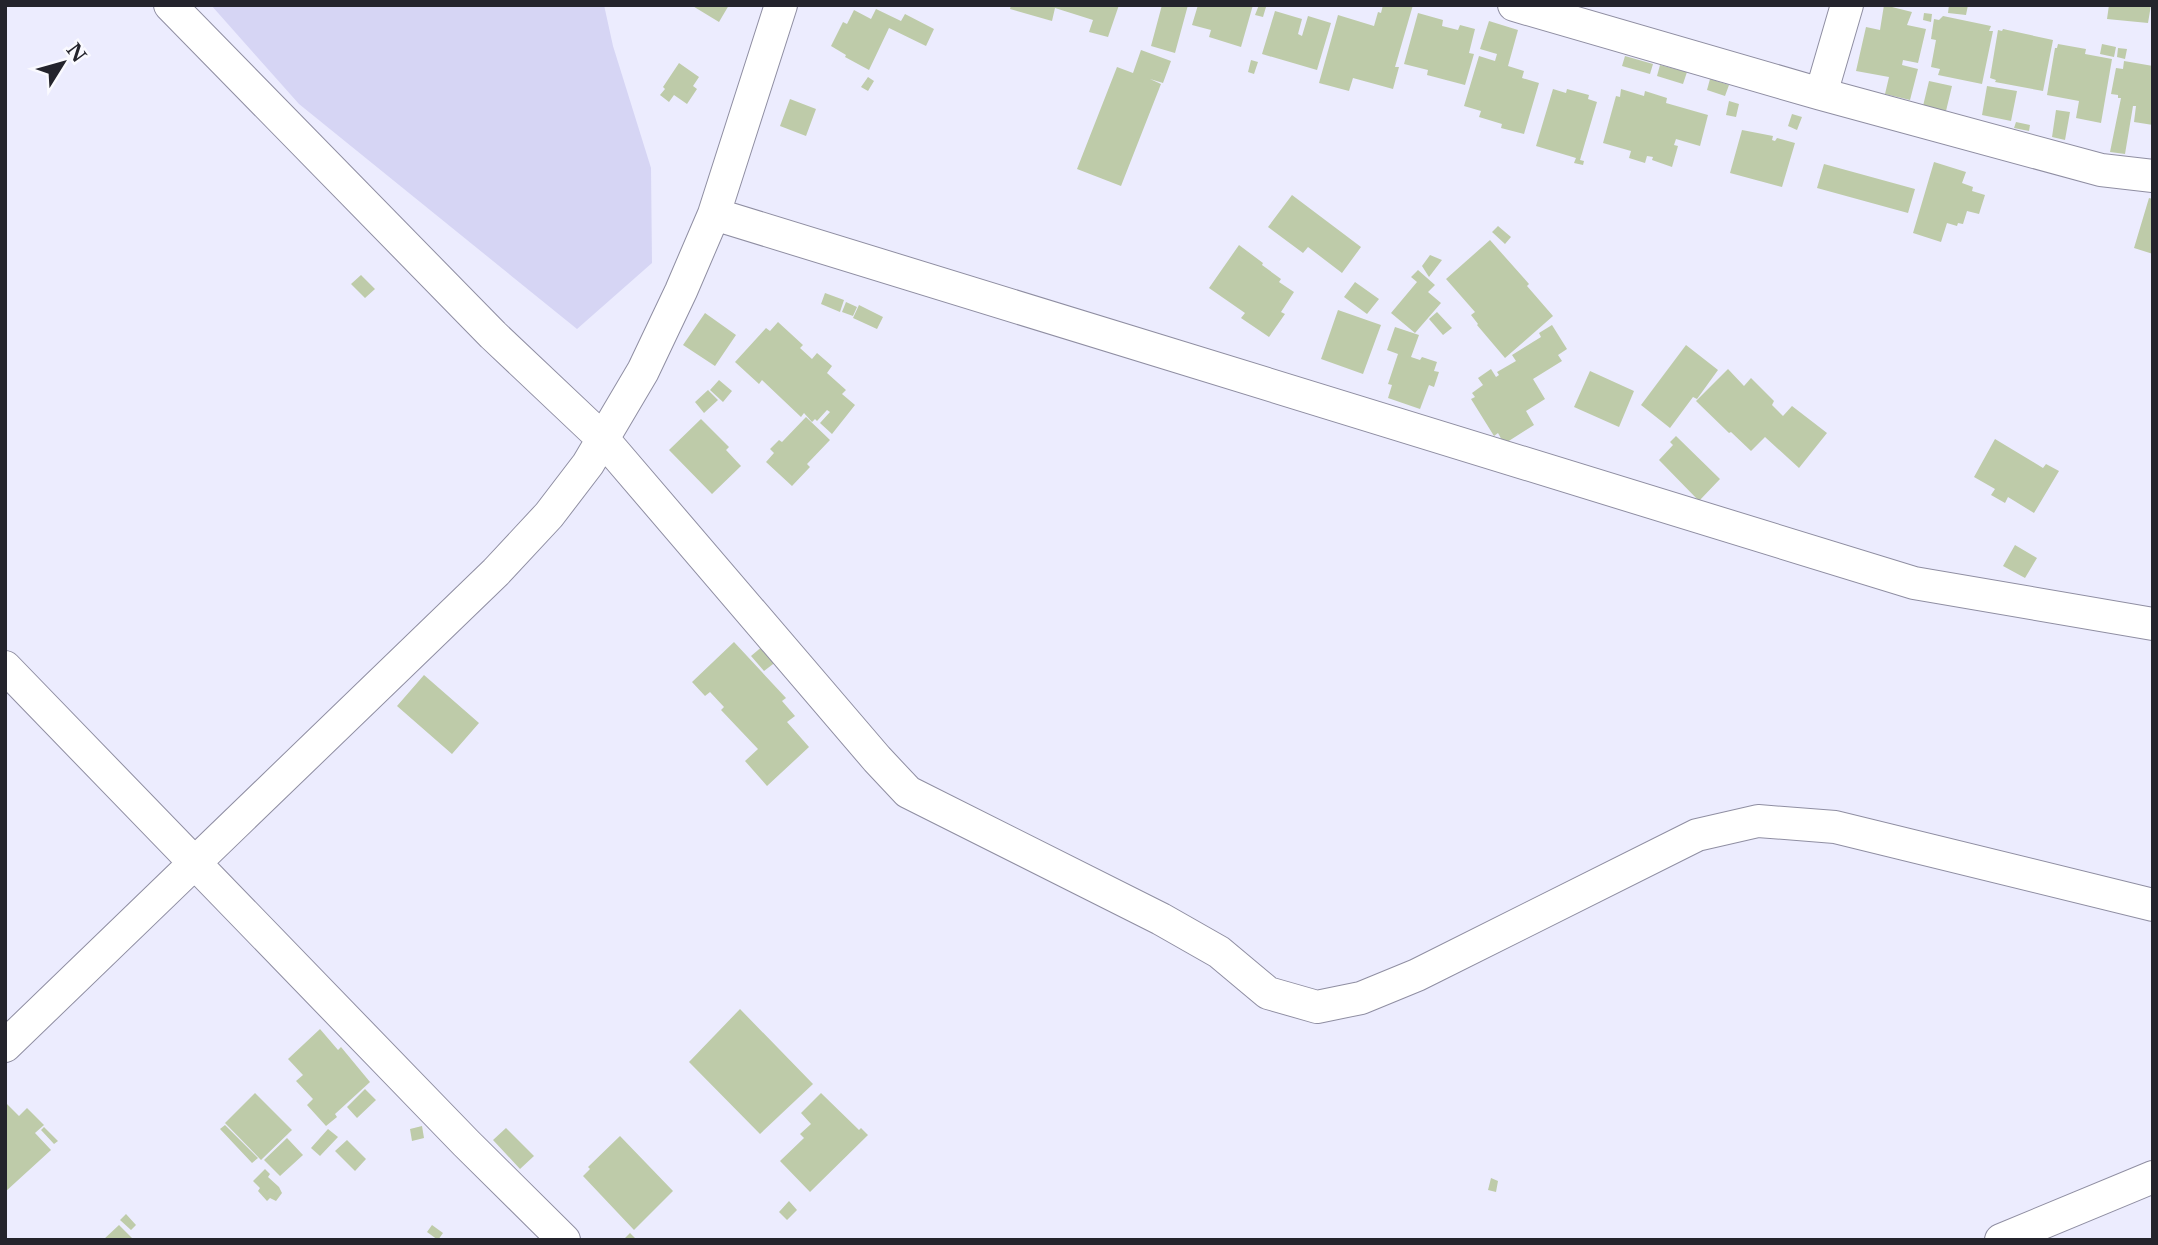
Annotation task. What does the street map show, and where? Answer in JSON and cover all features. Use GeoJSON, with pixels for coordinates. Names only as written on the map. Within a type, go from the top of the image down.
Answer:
{"type":"FeatureCollection","features":[{"type":"Feature","properties":{"kind":"street"},"geometry":{"type":"LineString","coordinates":[[170,5],[494,335],[603,439],[908,792],[1161,919],[1219,952],[1268,993],[1317,1007],[1361,998],[1417,975],[1697,835],[1758,821],[1835,827],[2153,905]]}},
{"type":"Feature","properties":{"kind":"street"},"geometry":{"type":"LineString","coordinates":[[5,1046],[496,572],[549,515],[588,464],[643,371],[681,291],[713,214],[781,5]]}},
{"type":"Feature","properties":{"kind":"street"},"geometry":{"type":"LineString","coordinates":[[1514,5],[1821,94],[2101,170],[2153,176]]}},
{"type":"Feature","properties":{"kind":"street"},"geometry":{"type":"LineString","coordinates":[[1821,94],[1847,5]]}},
{"type":"Feature","properties":{"kind":"street"},"geometry":{"type":"LineString","coordinates":[[713,214],[1914,583],[2153,624]]}},
{"type":"Feature","properties":{"kind":"street"},"geometry":{"type":"LineString","coordinates":[[5,667],[466,1143],[564,1240]]}},
{"type":"Feature","properties":{"kind":"street"},"geometry":{"type":"LineString","coordinates":[[2001,1240],[2153,1177]]}},
{"type":"Feature","properties":{"kind":"shaded area"},"geometry":{"type":"Polygon","coordinates":[[[211,5],[604,5],[613,46],[651,168],[652,263],[577,329],[299,104],[211,5]]]}},
{"type":"Feature","properties":{"kind":"building"},"geometry":{"type":"Polygon","coordinates":[[[691,5],[729,5],[719,22],[691,5]]]}},
{"type":"Feature","properties":{"kind":"building"},"geometry":{"type":"Polygon","coordinates":[[[1011,5],[1119,5],[1108,37],[1089,32],[1093,20],[1055,8],[1052,21],[1010,9],[1011,5]]]}},
{"type":"Feature","properties":{"kind":"building"},"geometry":{"type":"Polygon","coordinates":[[[1162,5],[1188,5],[1175,53],[1151,46],[1162,5]]]}},
{"type":"Feature","properties":{"kind":"building"},"geometry":{"type":"Polygon","coordinates":[[[1198,5],[1253,5],[1241,47],[1209,37],[1211,30],[1192,25],[1198,5]]]}},
{"type":"Feature","properties":{"kind":"building"},"geometry":{"type":"Polygon","coordinates":[[[1259,5],[1266,7],[1263,17],[1255,15],[1259,5]]]}},
{"type":"Feature","properties":{"kind":"building"},"geometry":{"type":"Polygon","coordinates":[[[1383,5],[1413,5],[1395,67],[1399,67],[1393,89],[1353,78],[1349,91],[1319,83],[1338,15],[1374,26],[1383,5]]]}},
{"type":"Feature","properties":{"kind":"building"},"geometry":{"type":"Polygon","coordinates":[[[1884,5],[1912,12],[1907,25],[1926,29],[1918,63],[1903,60],[1902,65],[1918,69],[1910,100],[1885,94],[1889,77],[1856,71],[1866,27],[1880,30],[1884,5]]]}},
{"type":"Feature","properties":{"kind":"building"},"geometry":{"type":"Polygon","coordinates":[[[1949,5],[1968,5],[1966,15],[1948,13],[1949,5]]]}},
{"type":"Feature","properties":{"kind":"building"},"geometry":{"type":"Polygon","coordinates":[[[2109,5],[2151,5],[2148,23],[2107,19],[2109,5]]]}},
{"type":"Feature","properties":{"kind":"building"},"geometry":{"type":"Polygon","coordinates":[[[876,9],[901,21],[905,14],[934,29],[926,46],[889,28],[869,70],[831,46],[843,22],[847,24],[854,10],[871,19],[876,9]]]}},
{"type":"Feature","properties":{"kind":"building"},"geometry":{"type":"Polygon","coordinates":[[[1275,11],[1302,19],[1298,34],[1302,36],[1308,16],[1331,23],[1317,70],[1262,54],[1275,11]]]}},
{"type":"Feature","properties":{"kind":"building"},"geometry":{"type":"Polygon","coordinates":[[[1418,13],[1443,20],[1442,26],[1458,30],[1460,25],[1475,29],[1469,53],[1474,54],[1465,85],[1427,75],[1428,70],[1404,64],[1418,13]]]}},
{"type":"Feature","properties":{"kind":"building"},"geometry":{"type":"Polygon","coordinates":[[[1924,13],[1932,14],[1931,22],[1923,20],[1924,13]]]}},
{"type":"Feature","properties":{"kind":"building"},"geometry":{"type":"Polygon","coordinates":[[[1943,16],[1991,26],[1989,31],[1993,31],[1982,84],[1938,75],[1940,69],[1931,67],[1936,40],[1931,39],[1934,19],[1939,20],[1943,16]]]}},
{"type":"Feature","properties":{"kind":"building"},"geometry":{"type":"Polygon","coordinates":[[[1489,21],[1518,30],[1508,66],[1524,71],[1522,78],[1539,83],[1524,134],[1501,128],[1502,124],[1479,117],[1481,111],[1464,106],[1479,56],[1495,61],[1497,54],[1480,49],[1489,21]]]}},
{"type":"Feature","properties":{"kind":"building"},"geometry":{"type":"Polygon","coordinates":[[[1998,30],[2053,40],[2043,91],[1995,82],[1996,80],[1990,78],[1998,30]]]}},
{"type":"Feature","properties":{"kind":"building"},"geometry":{"type":"Polygon","coordinates":[[[2058,44],[2086,49],[2085,54],[2112,59],[2101,123],[2076,118],[2079,101],[2047,95],[2058,44]]]}},
{"type":"Feature","properties":{"kind":"building"},"geometry":{"type":"Polygon","coordinates":[[[2102,44],[2116,47],[2114,57],[2100,54],[2102,44]]]}},
{"type":"Feature","properties":{"kind":"building"},"geometry":{"type":"Polygon","coordinates":[[[2118,48],[2127,49],[2125,59],[2117,57],[2118,48]]]}},
{"type":"Feature","properties":{"kind":"building"},"geometry":{"type":"Polygon","coordinates":[[[1141,50],[1171,61],[1163,83],[1150,79],[1161,84],[1121,186],[1077,169],[1117,67],[1133,73],[1141,50]]]}},
{"type":"Feature","properties":{"kind":"building"},"geometry":{"type":"Polygon","coordinates":[[[1625,56],[1653,64],[1650,74],[1622,66],[1625,56]]]}},
{"type":"Feature","properties":{"kind":"building"},"geometry":{"type":"Polygon","coordinates":[[[1251,60],[1258,62],[1254,74],[1248,72],[1251,60]]]}},
{"type":"Feature","properties":{"kind":"building"},"geometry":{"type":"Polygon","coordinates":[[[2124,61],[2153,66],[2153,125],[2134,122],[2136,106],[2133,106],[2125,154],[2110,152],[2121,98],[2111,94],[2116,68],[2123,69],[2124,61]]]}},
{"type":"Feature","properties":{"kind":"building"},"geometry":{"type":"Polygon","coordinates":[[[679,63],[699,77],[693,86],[697,89],[687,104],[674,95],[669,102],[660,95],[679,63]]]}},
{"type":"Feature","properties":{"kind":"building"},"geometry":{"type":"Polygon","coordinates":[[[1660,65],[1687,72],[1683,84],[1657,76],[1660,65]]]}},
{"type":"Feature","properties":{"kind":"building"},"geometry":{"type":"Polygon","coordinates":[[[868,77],[874,81],[868,91],[861,87],[868,77]]]}},
{"type":"Feature","properties":{"kind":"building"},"geometry":{"type":"Polygon","coordinates":[[[1710,79],[1729,85],[1725,96],[1707,90],[1710,79]]]}},
{"type":"Feature","properties":{"kind":"building"},"geometry":{"type":"Polygon","coordinates":[[[1929,81],[1952,86],[1946,111],[1923,106],[1929,81]]]}},
{"type":"Feature","properties":{"kind":"building"},"geometry":{"type":"Polygon","coordinates":[[[1987,86],[2017,91],[2011,121],[1982,115],[1987,86]]]}},
{"type":"Feature","properties":{"kind":"building"},"geometry":{"type":"Polygon","coordinates":[[[1553,89],[1566,93],[1567,89],[1589,95],[1588,99],[1597,102],[1580,160],[1584,161],[1583,165],[1574,163],[1576,158],[1536,146],[1553,89]]]}},
{"type":"Feature","properties":{"kind":"building"},"geometry":{"type":"Polygon","coordinates":[[[1621,89],[1644,96],[1645,91],[1667,98],[1666,103],[1708,115],[1700,146],[1676,139],[1674,145],[1678,146],[1672,167],[1652,160],[1653,157],[1647,156],[1645,163],[1629,158],[1631,151],[1603,143],[1616,96],[1620,97],[1621,89]]]}},
{"type":"Feature","properties":{"kind":"building"},"geometry":{"type":"Polygon","coordinates":[[[790,99],[816,109],[806,136],[780,126],[790,99]]]}},
{"type":"Feature","properties":{"kind":"building"},"geometry":{"type":"Polygon","coordinates":[[[1729,101],[1739,104],[1736,117],[1726,115],[1729,101]]]}},
{"type":"Feature","properties":{"kind":"building"},"geometry":{"type":"Polygon","coordinates":[[[2056,110],[2070,112],[2065,140],[2052,137],[2056,110]]]}},
{"type":"Feature","properties":{"kind":"building"},"geometry":{"type":"Polygon","coordinates":[[[1792,114],[1802,117],[1797,130],[1788,126],[1792,114]]]}},
{"type":"Feature","properties":{"kind":"building"},"geometry":{"type":"Polygon","coordinates":[[[2016,122],[2030,125],[2029,131],[2014,128],[2016,122]]]}},
{"type":"Feature","properties":{"kind":"building"},"geometry":{"type":"Polygon","coordinates":[[[1742,130],[1773,136],[1772,140],[1775,141],[1777,138],[1795,143],[1782,187],[1730,173],[1742,130]]]}},
{"type":"Feature","properties":{"kind":"building"},"geometry":{"type":"Polygon","coordinates":[[[1934,162],[1966,172],[1962,183],[1973,187],[1972,191],[1985,195],[1979,214],[1967,211],[1963,224],[1958,223],[1957,226],[1947,223],[1941,242],[1913,233],[1934,162]]]}},
{"type":"Feature","properties":{"kind":"building"},"geometry":{"type":"Polygon","coordinates":[[[1824,164],[1915,189],[1908,213],[1817,188],[1824,164]]]}},
{"type":"Feature","properties":{"kind":"building"},"geometry":{"type":"Polygon","coordinates":[[[1292,195],[1361,247],[1342,273],[1308,247],[1303,253],[1268,227],[1292,195]]]}},
{"type":"Feature","properties":{"kind":"building"},"geometry":{"type":"Polygon","coordinates":[[[2149,198],[2153,199],[2153,254],[2134,248],[2149,198]]]}},
{"type":"Feature","properties":{"kind":"building"},"geometry":{"type":"Polygon","coordinates":[[[1498,226],[1511,237],[1505,244],[1492,232],[1498,226]]]}},
{"type":"Feature","properties":{"kind":"building"},"geometry":{"type":"Polygon","coordinates":[[[1490,240],[1553,316],[1505,358],[1477,325],[1471,315],[1475,312],[1446,279],[1490,240]]]}},
{"type":"Feature","properties":{"kind":"building"},"geometry":{"type":"Polygon","coordinates":[[[1239,245],[1281,279],[1279,282],[1294,292],[1281,312],[1285,314],[1269,337],[1241,318],[1245,313],[1209,288],[1239,245]]]}},
{"type":"Feature","properties":{"kind":"building"},"geometry":{"type":"Polygon","coordinates":[[[1430,255],[1442,260],[1429,277],[1422,266],[1430,255]]]}},
{"type":"Feature","properties":{"kind":"building"},"geometry":{"type":"Polygon","coordinates":[[[1418,270],[1435,285],[1428,292],[1441,303],[1415,333],[1391,313],[1417,282],[1411,277],[1418,270]]]}},
{"type":"Feature","properties":{"kind":"building"},"geometry":{"type":"Polygon","coordinates":[[[361,275],[375,289],[365,298],[351,284],[361,275]]]}},
{"type":"Feature","properties":{"kind":"building"},"geometry":{"type":"Polygon","coordinates":[[[1355,282],[1379,299],[1367,314],[1344,297],[1355,282]]]}},
{"type":"Feature","properties":{"kind":"building"},"geometry":{"type":"Polygon","coordinates":[[[825,293],[844,300],[840,312],[821,304],[825,293]]]}},
{"type":"Feature","properties":{"kind":"building"},"geometry":{"type":"Polygon","coordinates":[[[846,302],[857,307],[853,316],[842,312],[846,302]]]}},
{"type":"Feature","properties":{"kind":"building"},"geometry":{"type":"Polygon","coordinates":[[[859,305],[883,317],[877,329],[853,318],[859,305]]]}},
{"type":"Feature","properties":{"kind":"building"},"geometry":{"type":"Polygon","coordinates":[[[1338,310],[1381,325],[1363,374],[1321,359],[1338,310]]]}},
{"type":"Feature","properties":{"kind":"building"},"geometry":{"type":"Polygon","coordinates":[[[1437,312],[1452,328],[1443,335],[1429,319],[1437,312]]]}},
{"type":"Feature","properties":{"kind":"building"},"geometry":{"type":"Polygon","coordinates":[[[705,313],[736,335],[715,366],[683,345],[705,313]]]}},
{"type":"Feature","properties":{"kind":"building"},"geometry":{"type":"Polygon","coordinates":[[[778,322],[803,345],[800,348],[812,359],[817,353],[832,366],[827,373],[846,390],[842,394],[855,405],[832,434],[820,423],[830,412],[827,410],[817,421],[815,419],[812,422],[804,413],[801,417],[762,380],[759,384],[735,362],[766,328],[770,331],[778,322]]]}},
{"type":"Feature","properties":{"kind":"building"},"geometry":{"type":"Polygon","coordinates":[[[1552,325],[1567,349],[1558,355],[1562,361],[1533,379],[1545,399],[1526,411],[1534,425],[1504,444],[1498,433],[1494,436],[1471,399],[1475,397],[1472,393],[1483,385],[1478,378],[1491,369],[1496,377],[1499,375],[1497,372],[1516,361],[1512,355],[1541,337],[1539,333],[1552,325]]]}},
{"type":"Feature","properties":{"kind":"building"},"geometry":{"type":"Polygon","coordinates":[[[1395,327],[1419,335],[1411,357],[1437,362],[1434,371],[1439,372],[1434,387],[1429,385],[1420,409],[1388,398],[1392,385],[1388,384],[1398,354],[1387,350],[1395,327]]]}},
{"type":"Feature","properties":{"kind":"building"},"geometry":{"type":"Polygon","coordinates":[[[1686,345],[1718,370],[1697,399],[1693,397],[1670,428],[1641,405],[1686,345]]]}},
{"type":"Feature","properties":{"kind":"building"},"geometry":{"type":"Polygon","coordinates":[[[1728,369],[1744,386],[1751,378],[1774,401],[1772,405],[1783,416],[1792,406],[1827,433],[1799,468],[1765,437],[1751,451],[1696,401],[1728,369]]]}},
{"type":"Feature","properties":{"kind":"building"},"geometry":{"type":"Polygon","coordinates":[[[1590,371],[1634,391],[1619,427],[1574,407],[1590,371]]]}},
{"type":"Feature","properties":{"kind":"building"},"geometry":{"type":"Polygon","coordinates":[[[719,380],[732,391],[723,402],[710,390],[719,380]]]}},
{"type":"Feature","properties":{"kind":"building"},"geometry":{"type":"Polygon","coordinates":[[[708,390],[718,400],[704,413],[695,402],[708,390]]]}},
{"type":"Feature","properties":{"kind":"building"},"geometry":{"type":"Polygon","coordinates":[[[806,417],[830,440],[807,464],[810,467],[792,486],[766,462],[774,453],[770,449],[779,440],[782,442],[806,417]]]}},
{"type":"Feature","properties":{"kind":"building"},"geometry":{"type":"Polygon","coordinates":[[[701,419],[729,447],[726,450],[741,466],[712,494],[669,450],[701,419]]]}},
{"type":"Feature","properties":{"kind":"building"},"geometry":{"type":"Polygon","coordinates":[[[1676,436],[1720,479],[1699,501],[1659,460],[1673,445],[1670,442],[1676,436]]]}},
{"type":"Feature","properties":{"kind":"building"},"geometry":{"type":"Polygon","coordinates":[[[1995,439],[2043,468],[2046,464],[2059,471],[2034,513],[2008,497],[2005,503],[1991,495],[1995,489],[1974,477],[1995,439]]]}},
{"type":"Feature","properties":{"kind":"building"},"geometry":{"type":"Polygon","coordinates":[[[2015,545],[2037,558],[2025,578],[2003,566],[2015,545]]]}},
{"type":"Feature","properties":{"kind":"building"},"geometry":{"type":"Polygon","coordinates":[[[734,642],[786,698],[782,701],[795,716],[787,722],[809,747],[767,786],[745,761],[758,749],[721,710],[724,707],[710,692],[705,696],[692,682],[734,642]]]}},
{"type":"Feature","properties":{"kind":"building"},"geometry":{"type":"Polygon","coordinates":[[[764,645],[777,661],[764,671],[751,656],[764,645]]]}},
{"type":"Feature","properties":{"kind":"building"},"geometry":{"type":"Polygon","coordinates":[[[424,675],[479,723],[452,754],[397,706],[424,675]]]}},
{"type":"Feature","properties":{"kind":"building"},"geometry":{"type":"Polygon","coordinates":[[[740,1009],[813,1084],[760,1134],[689,1062],[740,1009]]]}},
{"type":"Feature","properties":{"kind":"building"},"geometry":{"type":"Polygon","coordinates":[[[320,1029],[338,1050],[341,1047],[370,1082],[335,1114],[337,1117],[326,1126],[307,1105],[313,1099],[296,1081],[303,1075],[288,1059],[320,1029]]]}},
{"type":"Feature","properties":{"kind":"building"},"geometry":{"type":"Polygon","coordinates":[[[365,1089],[376,1100],[357,1118],[347,1107],[365,1089]]]}},
{"type":"Feature","properties":{"kind":"building"},"geometry":{"type":"Polygon","coordinates":[[[255,1093],[292,1130],[261,1160],[225,1123],[255,1093]]]}},
{"type":"Feature","properties":{"kind":"building"},"geometry":{"type":"Polygon","coordinates":[[[821,1093],[859,1130],[861,1128],[868,1135],[810,1192],[780,1161],[804,1138],[800,1134],[811,1124],[801,1113],[821,1093]]]}},
{"type":"Feature","properties":{"kind":"building"},"geometry":{"type":"Polygon","coordinates":[[[5,1102],[19,1116],[27,1108],[44,1125],[35,1133],[51,1150],[5,1192],[5,1102]]]}},
{"type":"Feature","properties":{"kind":"building"},"geometry":{"type":"Polygon","coordinates":[[[225,1125],[258,1158],[252,1163],[220,1129],[225,1125]]]}},
{"type":"Feature","properties":{"kind":"building"},"geometry":{"type":"Polygon","coordinates":[[[422,1126],[424,1138],[412,1141],[410,1129],[422,1126]]]}},
{"type":"Feature","properties":{"kind":"building"},"geometry":{"type":"Polygon","coordinates":[[[44,1127],[58,1141],[54,1144],[41,1130],[44,1127]]]}},
{"type":"Feature","properties":{"kind":"building"},"geometry":{"type":"Polygon","coordinates":[[[506,1128],[534,1156],[520,1169],[493,1140],[506,1128]]]}},
{"type":"Feature","properties":{"kind":"building"},"geometry":{"type":"Polygon","coordinates":[[[328,1129],[338,1137],[320,1156],[311,1148],[328,1129]]]}},
{"type":"Feature","properties":{"kind":"building"},"geometry":{"type":"Polygon","coordinates":[[[620,1136],[673,1191],[634,1230],[583,1176],[590,1169],[588,1167],[620,1136]]]}},
{"type":"Feature","properties":{"kind":"building"},"geometry":{"type":"Polygon","coordinates":[[[287,1138],[303,1155],[280,1176],[264,1160],[287,1138]]]}},
{"type":"Feature","properties":{"kind":"building"},"geometry":{"type":"Polygon","coordinates":[[[347,1140],[366,1159],[355,1171],[335,1151],[347,1140]]]}},
{"type":"Feature","properties":{"kind":"building"},"geometry":{"type":"Polygon","coordinates":[[[265,1169],[270,1174],[268,1177],[282,1193],[276,1201],[270,1198],[267,1201],[253,1181],[265,1169]]]}},
{"type":"Feature","properties":{"kind":"building"},"geometry":{"type":"Polygon","coordinates":[[[1491,1178],[1498,1181],[1496,1192],[1488,1190],[1491,1178]]]}},
{"type":"Feature","properties":{"kind":"building"},"geometry":{"type":"Polygon","coordinates":[[[789,1201],[797,1210],[787,1220],[779,1212],[789,1201]]]}},
{"type":"Feature","properties":{"kind":"building"},"geometry":{"type":"Polygon","coordinates":[[[126,1214],[136,1225],[131,1230],[120,1220],[126,1214]]]}},
{"type":"Feature","properties":{"kind":"building"},"geometry":{"type":"Polygon","coordinates":[[[119,1225],[134,1240],[103,1240],[119,1225]]]}},
{"type":"Feature","properties":{"kind":"building"},"geometry":{"type":"Polygon","coordinates":[[[432,1225],[443,1233],[438,1240],[427,1232],[432,1225]]]}},
{"type":"Feature","properties":{"kind":"building"},"geometry":{"type":"Polygon","coordinates":[[[630,1233],[637,1240],[623,1240],[630,1233]]]}}]}
